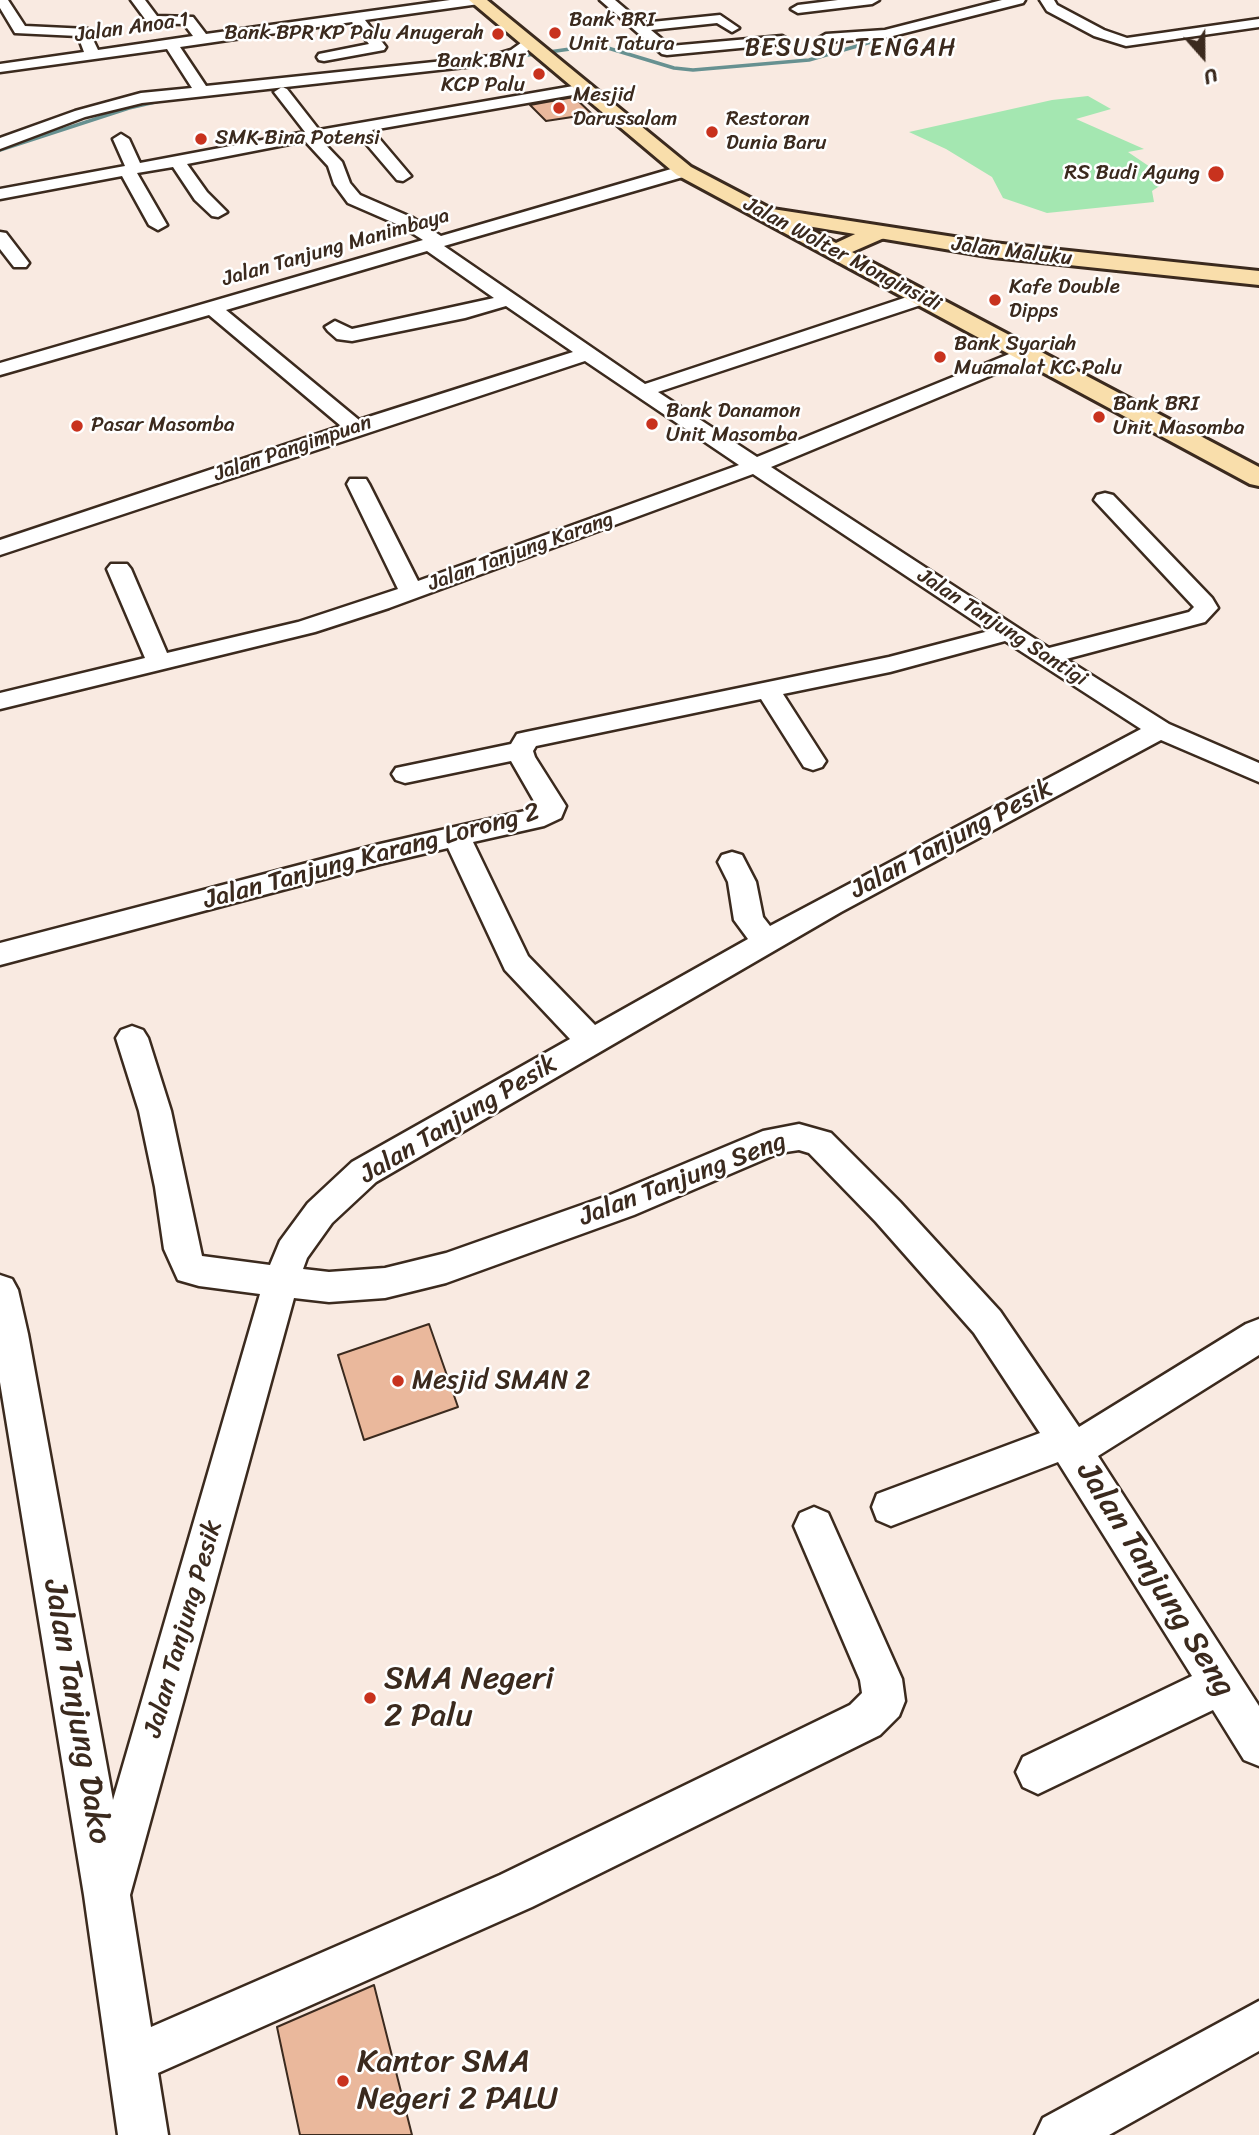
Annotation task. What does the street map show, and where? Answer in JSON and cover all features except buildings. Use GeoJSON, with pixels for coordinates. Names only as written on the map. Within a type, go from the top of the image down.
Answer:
{"type":"FeatureCollection","features":[{"type":"Feature","properties":{"kind":"main road","name":"Jalan Wolter Monginsidi"},"geometry":{"type":"LineString","coordinates":[[478,0],[684,171],[1259,478]]}},
{"type":"Feature","properties":{"kind":"main road","name":"Jalan Maluku"},"geometry":{"type":"LineString","coordinates":[[766,214],[1025,254],[1259,278]]}},
{"type":"Feature","properties":{"kind":"main road"},"geometry":{"type":"LineString","coordinates":[[837,251],[877,233]]}},
{"type":"Feature","properties":{"kind":"street"},"geometry":{"type":"LineString","coordinates":[[0,0],[11,12],[20,30],[83,32],[93,55]]}},
{"type":"Feature","properties":{"kind":"street"},"geometry":{"type":"LineString","coordinates":[[138,0],[153,20],[188,20],[202,40]]}},
{"type":"Feature","properties":{"kind":"street","name":"Jalan Anoa 1"},"geometry":{"type":"LineString","coordinates":[[0,68],[478,0]]}},
{"type":"Feature","properties":{"kind":"street"},"geometry":{"type":"LineString","coordinates":[[607,0],[667,51],[782,40]]}},
{"type":"Feature","properties":{"kind":"street"},"geometry":{"type":"LineString","coordinates":[[798,9],[872,0]]}},
{"type":"Feature","properties":{"kind":"street"},"geometry":{"type":"LineString","coordinates":[[826,38],[885,34],[1017,0]]}},
{"type":"Feature","properties":{"kind":"street"},"geometry":{"type":"LineString","coordinates":[[1049,5],[1072,0]]}},
{"type":"Feature","properties":{"kind":"street"},"geometry":{"type":"LineString","coordinates":[[841,4],[885,34]]}},
{"type":"Feature","properties":{"kind":"street"},"geometry":{"type":"LineString","coordinates":[[1049,5],[1099,33],[1126,42],[1259,23]]}},
{"type":"Feature","properties":{"kind":"street"},"geometry":{"type":"LineString","coordinates":[[324,57],[379,47],[356,18]]}},
{"type":"Feature","properties":{"kind":"street"},"geometry":{"type":"LineString","coordinates":[[641,27],[720,19],[732,28]]}},
{"type":"Feature","properties":{"kind":"street"},"geometry":{"type":"LineString","coordinates":[[55,32],[65,59]]}},
{"type":"Feature","properties":{"kind":"street"},"geometry":{"type":"LineString","coordinates":[[171,44],[202,91]]}},
{"type":"Feature","properties":{"kind":"street"},"geometry":{"type":"LineString","coordinates":[[0,144],[90,111],[141,98],[497,59],[532,44]]}},
{"type":"Feature","properties":{"kind":"street"},"geometry":{"type":"LineString","coordinates":[[0,194],[361,127],[585,89]]}},
{"type":"Feature","properties":{"kind":"street"},"geometry":{"type":"LineString","coordinates":[[282,92],[336,165],[342,184],[354,199],[407,222],[587,354],[755,466]]}},
{"type":"Feature","properties":{"kind":"street"},"geometry":{"type":"LineString","coordinates":[[361,127],[403,176]]}},
{"type":"Feature","properties":{"kind":"street"},"geometry":{"type":"LineString","coordinates":[[121,139],[131,169],[158,225]]}},
{"type":"Feature","properties":{"kind":"street"},"geometry":{"type":"LineString","coordinates":[[177,161],[201,196],[218,212]]}},
{"type":"Feature","properties":{"kind":"street","name":"Jalan Tanjung Manimbaya"},"geometry":{"type":"LineString","coordinates":[[0,369],[684,171]]}},
{"type":"Feature","properties":{"kind":"street"},"geometry":{"type":"LineString","coordinates":[[0,237],[20,263]]}},
{"type":"Feature","properties":{"kind":"street"},"geometry":{"type":"LineString","coordinates":[[642,391],[923,298]]}},
{"type":"Feature","properties":{"kind":"street"},"geometry":{"type":"LineString","coordinates":[[335,327],[346,336],[359,334],[465,312],[510,299]]}},
{"type":"Feature","properties":{"kind":"street"},"geometry":{"type":"LineString","coordinates":[[211,307],[356,428]]}},
{"type":"Feature","properties":{"kind":"street","name":"Jalan Pangimpuan"},"geometry":{"type":"LineString","coordinates":[[0,548],[356,428],[587,354]]}},
{"type":"Feature","properties":{"kind":"street","name":"Jalan Tanjung Karang"},"geometry":{"type":"LineString","coordinates":[[0,701],[306,627],[411,592],[755,466],[1026,354]]}},
{"type":"Feature","properties":{"kind":"street","name":"Jalan Tanjung Santigi"},"geometry":{"type":"LineString","coordinates":[[755,466],[1160,730],[1259,773]]}},
{"type":"Feature","properties":{"kind":"street"},"geometry":{"type":"LineString","coordinates":[[358,484],[411,592]]}},
{"type":"Feature","properties":{"kind":"street"},"geometry":{"type":"LineString","coordinates":[[1045,657],[1205,613],[1205,603],[1105,500]]}},
{"type":"Feature","properties":{"kind":"street"},"geometry":{"type":"LineString","coordinates":[[119,569],[159,663]]}},
{"type":"Feature","properties":{"kind":"street"},"geometry":{"type":"LineString","coordinates":[[405,774],[520,751],[526,740],[890,664],[1009,632]]}},
{"type":"Feature","properties":{"kind":"street"},"geometry":{"type":"LineString","coordinates":[[768,690],[813,761]]}},
{"type":"Feature","properties":{"kind":"street","name":"Jalan Tanjung Pesik"},"geometry":{"type":"LineString","coordinates":[[107,1895],[218,1512],[282,1279],[292,1251],[320,1213],[364,1172],[831,905],[1160,730]]}},
{"type":"Feature","properties":{"kind":"street","name":"Jalan Tanjung Karang Lorong 2"},"geometry":{"type":"LineString","coordinates":[[0,954],[380,854],[544,817],[551,812],[552,806],[520,751]]}},
{"type":"Feature","properties":{"kind":"street"},"geometry":{"type":"LineString","coordinates":[[457,837],[516,962],[592,1042]]}},
{"type":"Feature","properties":{"kind":"street"},"geometry":{"type":"LineString","coordinates":[[732,862],[742,882],[749,920],[766,942]]}},
{"type":"Feature","properties":{"kind":"street","name":"Jalan Tanjung Seng"},"geometry":{"type":"LineString","coordinates":[[132,1038],[155,1111],[186,1263],[190,1269],[199,1271],[328,1286],[385,1283],[446,1268],[622,1205],[775,1140],[799,1137],[819,1142],[888,1212],[987,1322],[1259,1745]]}},
{"type":"Feature","properties":{"kind":"street","name":"Jalan Tanjung Dako"},"geometry":{"type":"LineString","coordinates":[[0,1290],[10,1334],[107,1895],[143,2135]]}},
{"type":"Feature","properties":{"kind":"street","name":"Jalan Tanjung Seng"},"geometry":{"type":"LineString","coordinates":[[1069,1446],[1182,1385],[1259,1335]]}},
{"type":"Feature","properties":{"kind":"street"},"geometry":{"type":"LineString","coordinates":[[891,1507],[1069,1446]]}},
{"type":"Feature","properties":{"kind":"street"},"geometry":{"type":"LineString","coordinates":[[131,2060],[516,1891],[865,1720],[884,1701],[881,1679],[814,1526]]}},
{"type":"Feature","properties":{"kind":"street"},"geometry":{"type":"LineString","coordinates":[[1038,1772],[1222,1685]]}},
{"type":"Feature","properties":{"kind":"street"},"geometry":{"type":"LineString","coordinates":[[1060,2135],[1259,2025]]}},
{"type":"Feature","properties":{"kind":"green space"},"geometry":{"type":"Polygon","coordinates":[[[1088,96],[1111,109],[1076,119],[1144,149],[1128,152],[1156,171],[1175,169],[1170,179],[1152,191],[1154,202],[1047,213],[1003,198],[992,177],[946,149],[909,132],[1052,100],[1088,96]]]}},
{"type":"Feature","properties":{"kind":"waterway"},"geometry":{"type":"LineString","coordinates":[[514,57],[598,45],[674,68],[693,70],[809,60],[902,33]]}},
{"type":"Feature","properties":{"kind":"waterway"},"geometry":{"type":"LineString","coordinates":[[0,150],[129,108],[164,100]]}},
{"type":"Feature","properties":{"kind":"place","name":"Bank BRI Unit Tatura"},"geometry":{"type":"Point","coordinates":[555,33]}},
{"type":"Feature","properties":{"kind":"place","name":"Bank BPR KP Palu Anugerah"},"geometry":{"type":"Point","coordinates":[498,34]}},
{"type":"Feature","properties":{"kind":"place","name":"Bank BNI KCP Palu"},"geometry":{"type":"Point","coordinates":[539,74]}},
{"type":"Feature","properties":{"kind":"place","name":"Mesjid Darussalam"},"geometry":{"type":"Point","coordinates":[559,108]}},
{"type":"Feature","properties":{"kind":"place","name":"Restoran Dunia Baru"},"geometry":{"type":"Point","coordinates":[712,132]}},
{"type":"Feature","properties":{"kind":"place","name":"SMK Bina Potensi"},"geometry":{"type":"Point","coordinates":[201,139]}},
{"type":"Feature","properties":{"kind":"place","name":"RS Budi Agung"},"geometry":{"type":"Point","coordinates":[1216,174]}},
{"type":"Feature","properties":{"kind":"place","name":"Kafe Double Dipps"},"geometry":{"type":"Point","coordinates":[995,300]}},
{"type":"Feature","properties":{"kind":"place","name":"Bank Syariah Muamalat KC Palu"},"geometry":{"type":"Point","coordinates":[940,357]}},
{"type":"Feature","properties":{"kind":"place","name":"Bank BRI Unit Masomba"},"geometry":{"type":"Point","coordinates":[1099,417]}},
{"type":"Feature","properties":{"kind":"place","name":"Bank Danamon Unit Masomba"},"geometry":{"type":"Point","coordinates":[652,424]}},
{"type":"Feature","properties":{"kind":"place","name":"Pasar Masomba"},"geometry":{"type":"Point","coordinates":[77,426]}},
{"type":"Feature","properties":{"kind":"place","name":"Mesjid SMAN 2"},"geometry":{"type":"Point","coordinates":[398,1381]}},
{"type":"Feature","properties":{"kind":"place","name":"SMA Negeri 2 Palu"},"geometry":{"type":"Point","coordinates":[370,1698]}},
{"type":"Feature","properties":{"kind":"place","name":"Kantor SMA Negeri 2 PALU"},"geometry":{"type":"Point","coordinates":[343,2081]}},
{"type":"Feature","properties":{"kind":"district","name":"BESUSU TENGAH"},"geometry":{"type":"Point","coordinates":[851,49]}}]}
